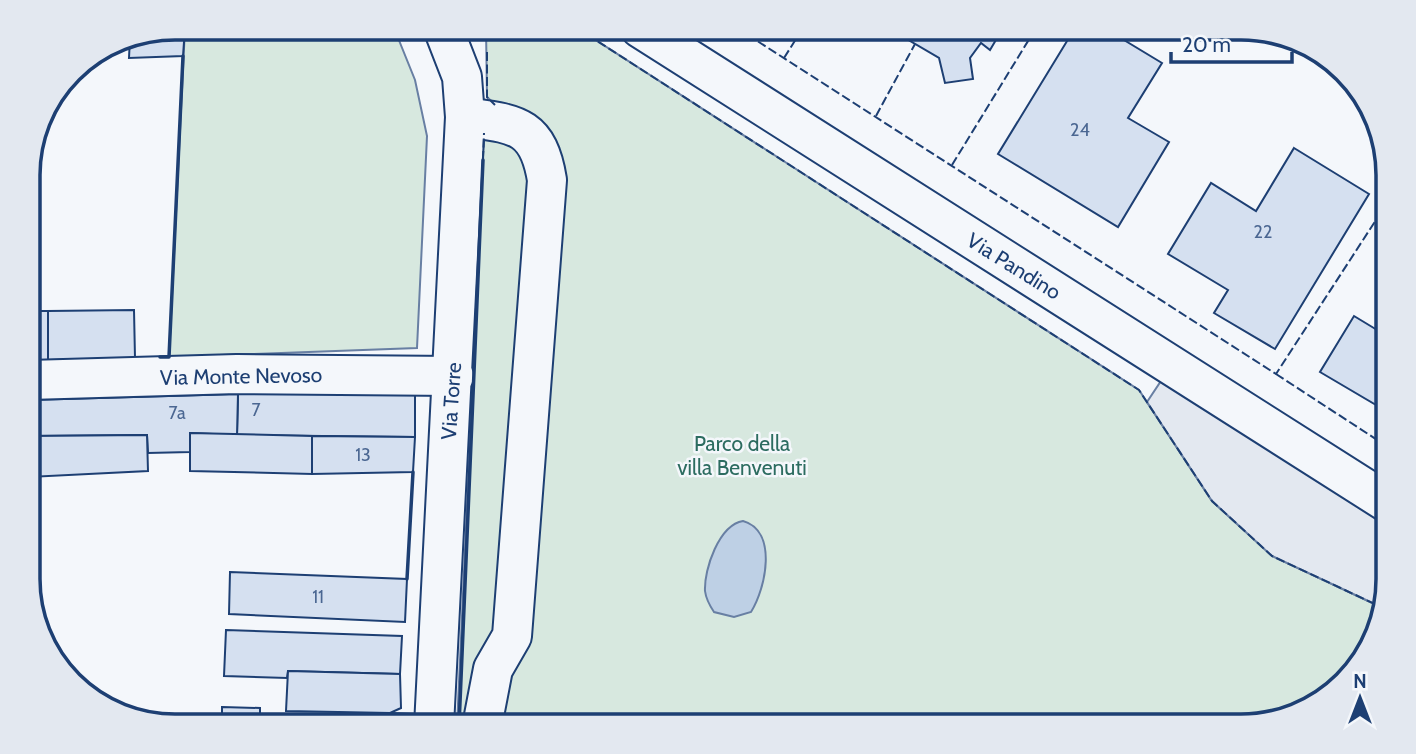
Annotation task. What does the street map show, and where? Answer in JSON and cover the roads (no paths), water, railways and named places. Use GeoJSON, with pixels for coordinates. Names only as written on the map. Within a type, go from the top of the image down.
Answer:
{"type":"FeatureCollection","features":[{"type":"Feature","properties":{"kind":"street","name":"Via Torre"},"geometry":{"type":"LineString","coordinates":[[435,714],[447,440],[454,376],[465,117],[462,77],[448,40]]}},
{"type":"Feature","properties":{"kind":"street","name":"Via Torre"},"geometry":{"type":"LineString","coordinates":[[462,77],[470,40]]}},
{"type":"Feature","properties":{"kind":"street","name":"Via Pandino"},"geometry":{"type":"LineString","coordinates":[[659,40],[1376,495]]}},
{"type":"Feature","properties":{"kind":"street"},"geometry":{"type":"LineString","coordinates":[[465,117],[518,125],[538,146],[547,180],[512,636],[493,669],[483,714]]}},
{"type":"Feature","properties":{"kind":"street","name":"Via Monte Nevoso"},"geometry":{"type":"LineString","coordinates":[[40,380],[237,374],[454,376]]}},
{"type":"Feature","properties":{"kind":"water"},"geometry":{"type":"Polygon","coordinates":[[[743,521],[754,527],[761,536],[766,561],[761,589],[751,612],[734,617],[714,612],[706,597],[705,582],[710,560],[720,539],[734,524],[743,521]]]}},
{"type":"Feature","properties":{"kind":"park label","name":"Parco della villa Benvenuti"},"geometry":{"type":"Point","coordinates":[742,455]}}]}
